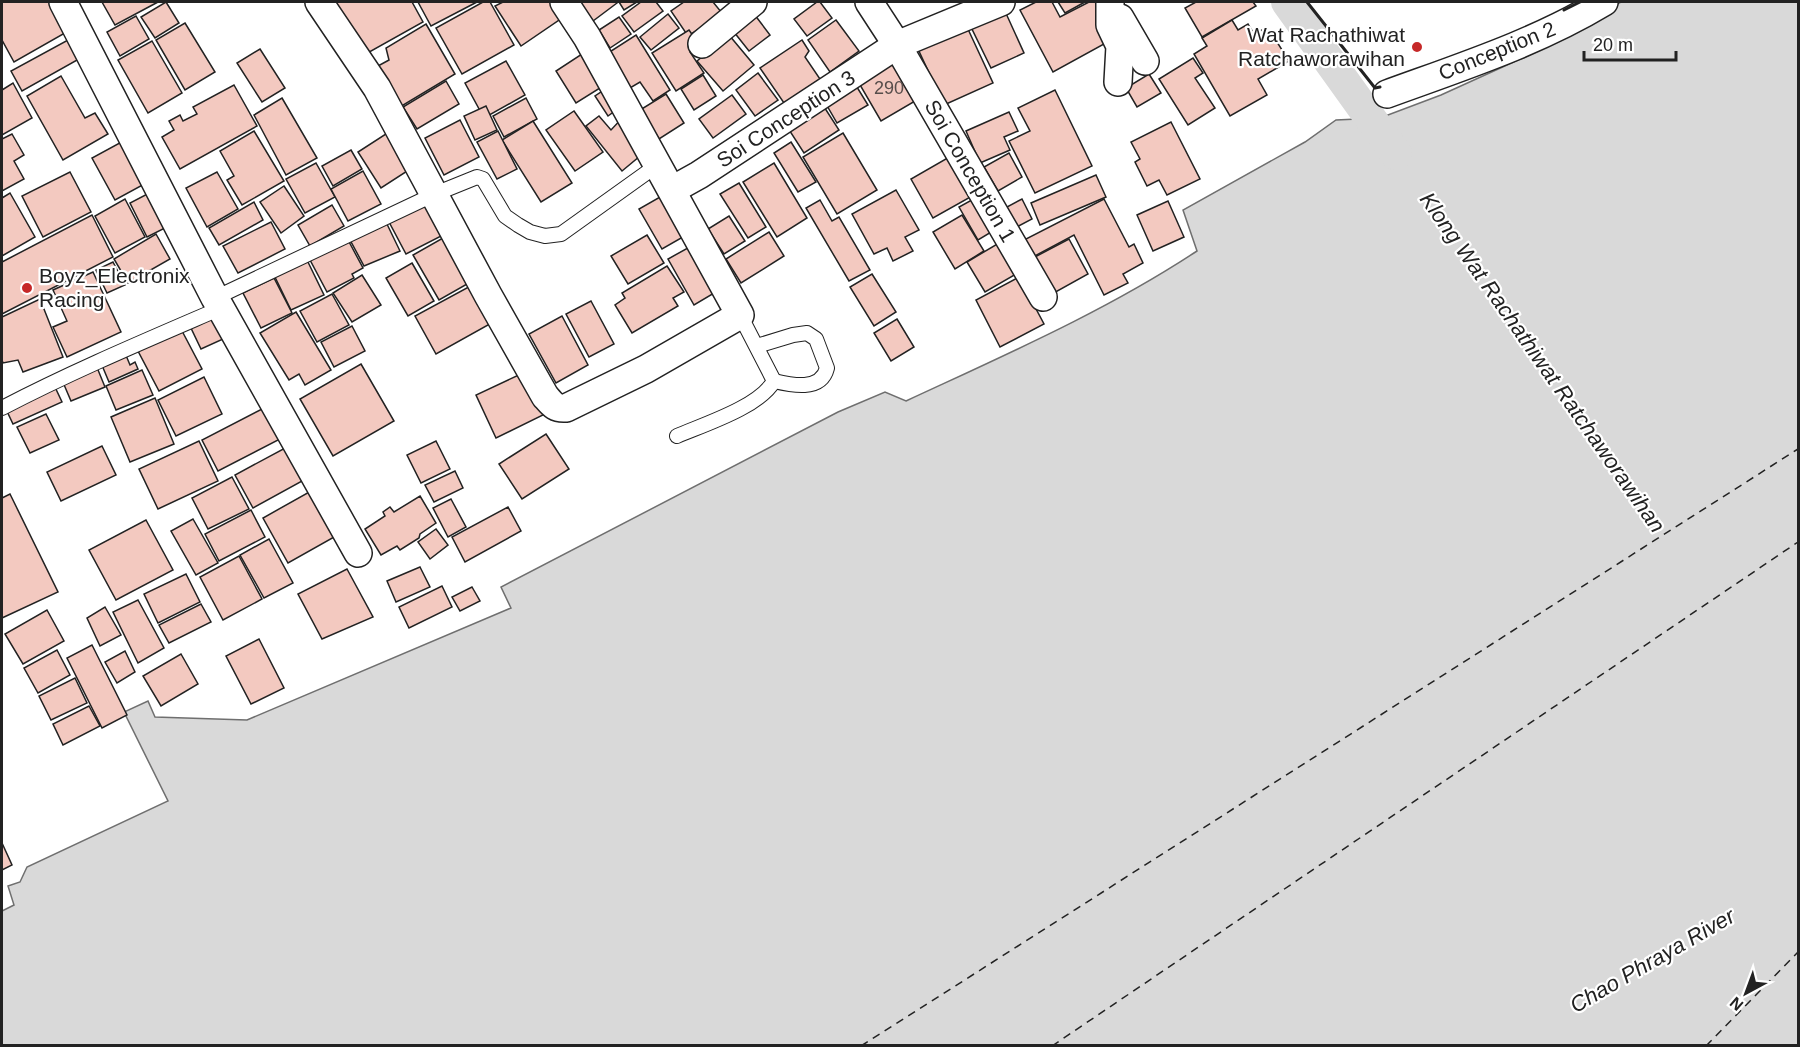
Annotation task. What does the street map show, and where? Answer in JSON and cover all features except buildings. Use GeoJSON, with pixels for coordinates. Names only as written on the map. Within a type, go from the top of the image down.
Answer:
{"type":"FeatureCollection","features":[{"type":"Feature","properties":{"kind":"street"},"geometry":{"type":"LineString","coordinates":[[63,2],[218,303],[358,554]]}},
{"type":"Feature","properties":{"kind":"street"},"geometry":{"type":"LineString","coordinates":[[319,2],[377,88],[545,396],[556,407],[566,408],[646,369],[740,315],[587,37],[564,2]]}},
{"type":"Feature","properties":{"kind":"street"},"geometry":{"type":"LineString","coordinates":[[702,44],[753,2]]}},
{"type":"Feature","properties":{"kind":"street","name":"Soi Conception 1"},"geometry":{"type":"LineString","coordinates":[[869,2],[897,45],[1043,297]]}},
{"type":"Feature","properties":{"kind":"street"},"geometry":{"type":"LineString","coordinates":[[897,45],[1001,2]]}},
{"type":"Feature","properties":{"kind":"street"},"geometry":{"type":"LineString","coordinates":[[1110,2],[1145,61]]}},
{"type":"Feature","properties":{"kind":"street"},"geometry":{"type":"LineString","coordinates":[[1110,2],[1110,25],[1120,46],[1118,82]]}},
{"type":"Feature","properties":{"kind":"street","name":"Conception 2"},"geometry":{"type":"LineString","coordinates":[[1387,94],[1516,47],[1577,18],[1604,2]]}},
{"type":"Feature","properties":{"kind":"street","name":"Soi Conception 3"},"geometry":{"type":"LineString","coordinates":[[672,190],[699,175],[897,45]]}},
{"type":"Feature","properties":{"kind":"lane"},"geometry":{"type":"LineString","coordinates":[[2,408],[70,373],[135,347],[435,194],[481,177],[506,216],[530,232],[545,236],[561,234],[656,166]]}},
{"type":"Feature","properties":{"kind":"lane"},"geometry":{"type":"LineString","coordinates":[[740,315],[774,381]]}},
{"type":"Feature","properties":{"kind":"lane"},"geometry":{"type":"LineString","coordinates":[[757,346],[793,334],[807,333],[816,339],[827,368],[821,379],[815,383],[798,386],[774,381]]}},
{"type":"Feature","properties":{"kind":"lane"},"geometry":{"type":"LineString","coordinates":[[677,436],[753,402],[769,390],[774,381]]}},
{"type":"Feature","properties":{"kind":"water","name":"Chao Phraya River"},"geometry":{"type":"Polygon","coordinates":[[[1621,2],[1798,2],[1798,1045],[2,1045],[2,911],[14,905],[8,886],[20,882],[27,867],[168,801],[124,712],[148,701],[155,717],[247,720],[511,608],[501,587],[838,412],[885,392],[906,401],[1091,313],[1162,273],[1197,251],[1183,210],[1305,142],[1336,120],[1380,118],[1441,95],[1538,51],[1581,23],[1621,2]]]}},
{"type":"Feature","properties":{"kind":"waterway","name":"Klong Wat Rachathiwat Ratchaworawihan"},"geometry":{"type":"LineString","coordinates":[[1287,2],[1396,154]]}},
{"type":"Feature","properties":{"kind":"ferry route"},"geometry":{"type":"LineString","coordinates":[[861,1046],[1798,449]]}},
{"type":"Feature","properties":{"kind":"ferry route"},"geometry":{"type":"LineString","coordinates":[[1052,1046],[1798,542]]}},
{"type":"Feature","properties":{"kind":"ferry route"},"geometry":{"type":"LineString","coordinates":[[1706,1046],[1798,952]]}},
{"type":"Feature","properties":{"kind":"wall"},"geometry":{"type":"LineString","coordinates":[[1307,2],[1375,88],[1380,87]]}},
{"type":"Feature","properties":{"kind":"wall"},"geometry":{"type":"LineString","coordinates":[[1564,10],[1580,2]]}},
{"type":"Feature","properties":{"kind":"place","name":"Wat Rachathiwat Ratchaworawihan"},"geometry":{"type":"Point","coordinates":[1417,47]}},
{"type":"Feature","properties":{"kind":"place","name":"Boyz_Electronix Racing"},"geometry":{"type":"Point","coordinates":[27,288]}}]}
